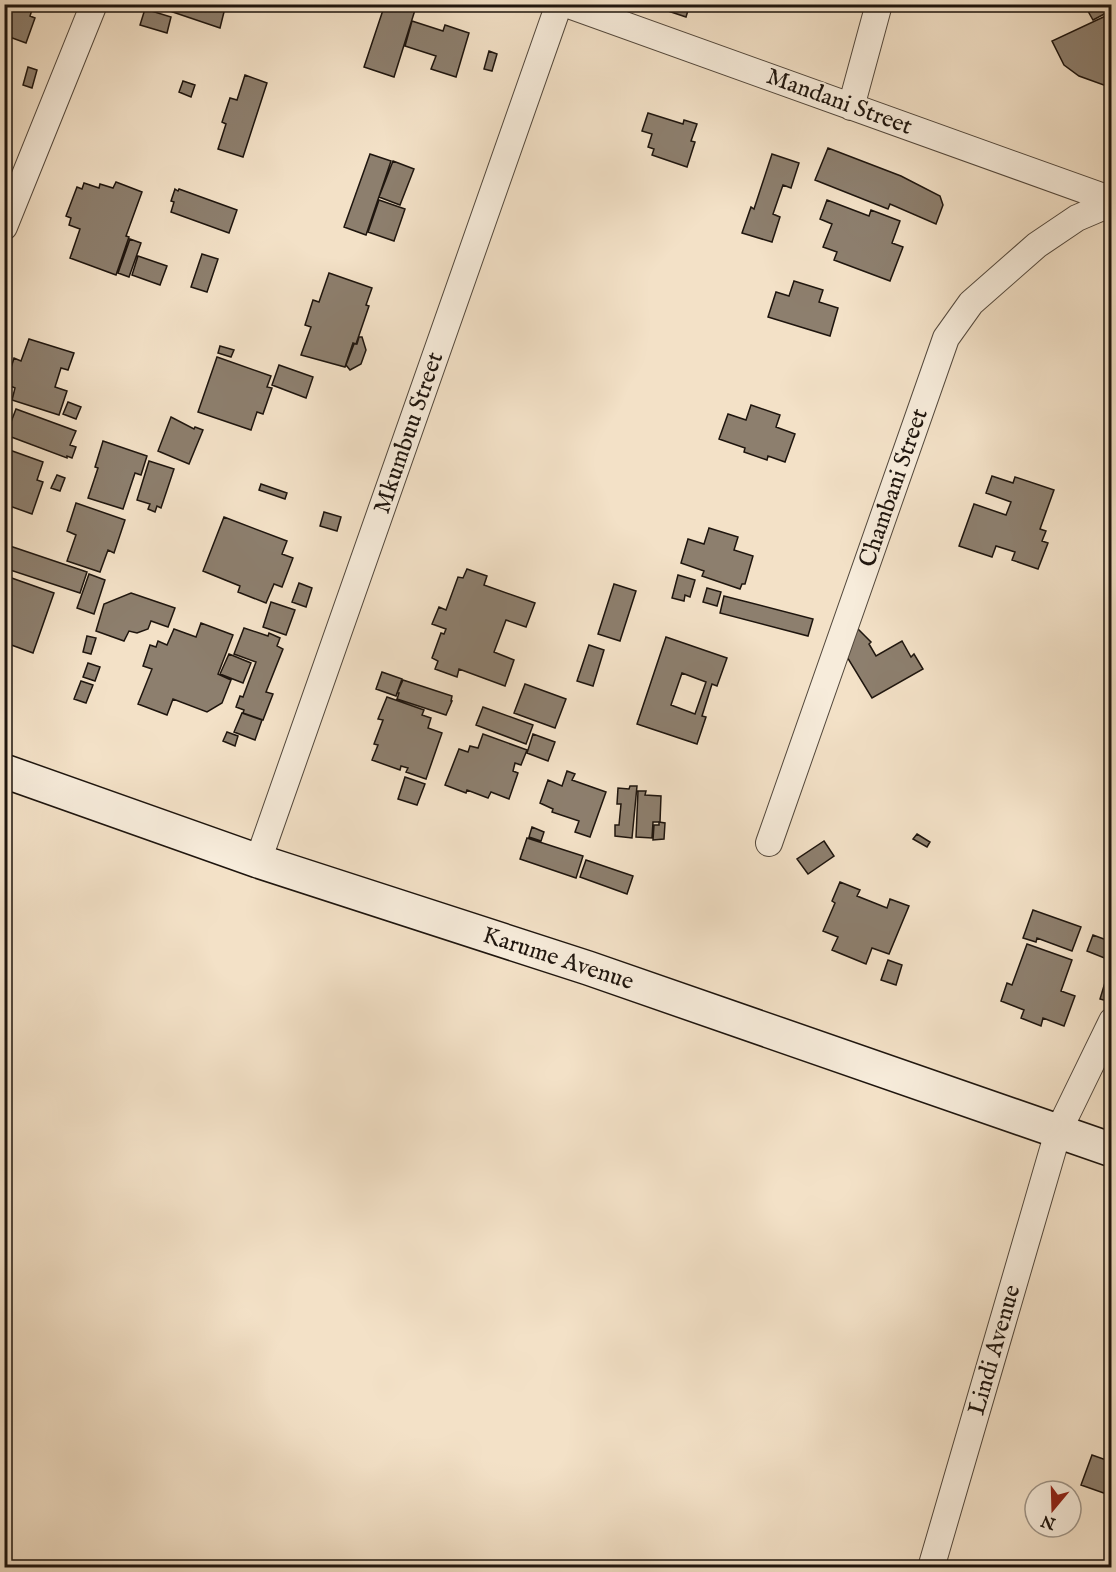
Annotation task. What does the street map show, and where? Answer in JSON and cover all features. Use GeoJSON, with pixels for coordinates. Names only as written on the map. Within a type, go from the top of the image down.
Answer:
{"type":"FeatureCollection","features":[{"type":"Feature","properties":{"kind":"main road","name":"Karume Avenue"},"geometry":{"type":"LineString","coordinates":[[4,771],[258,861],[588,968],[1112,1150]]}},
{"type":"Feature","properties":{"kind":"street"},"geometry":{"type":"LineString","coordinates":[[4,227],[94,4]]}},
{"type":"Feature","properties":{"kind":"street","name":"Mkumbuu Street"},"geometry":{"type":"LineString","coordinates":[[258,861],[559,4]]}},
{"type":"Feature","properties":{"kind":"street","name":"Mandani Street"},"geometry":{"type":"LineString","coordinates":[[566,4],[1112,201]]}},
{"type":"Feature","properties":{"kind":"street"},"geometry":{"type":"LineString","coordinates":[[851,107],[879,4]]}},
{"type":"Feature","properties":{"kind":"street","name":"Chambani Street"},"geometry":{"type":"LineString","coordinates":[[768,843],[946,338],[971,303],[1037,245],[1077,218],[1112,201]]}},
{"type":"Feature","properties":{"kind":"street","name":"Lindi Avenue"},"geometry":{"type":"LineString","coordinates":[[932,1568],[1058,1132],[1112,1021]]}},
{"type":"Feature","properties":{"kind":"building"},"geometry":{"type":"Polygon","coordinates":[[[4,4],[34,4],[30,16],[35,18],[26,43],[4,35],[4,4]]]}},
{"type":"Feature","properties":{"kind":"building"},"geometry":{"type":"Polygon","coordinates":[[[149,4],[226,4],[220,28],[149,4]]]}},
{"type":"Feature","properties":{"kind":"building"},"geometry":{"type":"Polygon","coordinates":[[[385,4],[396,4],[415,10],[394,77],[364,67],[385,4]]]}},
{"type":"Feature","properties":{"kind":"building"},"geometry":{"type":"Polygon","coordinates":[[[667,4],[690,4],[686,17],[665,10],[667,4]]]}},
{"type":"Feature","properties":{"kind":"building"},"geometry":{"type":"Polygon","coordinates":[[[1084,4],[1112,4],[1112,10],[1093,20],[1084,4]]]}},
{"type":"Feature","properties":{"kind":"building"},"geometry":{"type":"Polygon","coordinates":[[[145,9],[171,17],[167,33],[140,25],[145,9]]]}},
{"type":"Feature","properties":{"kind":"building"},"geometry":{"type":"Polygon","coordinates":[[[1112,13],[1112,88],[1079,76],[1064,65],[1052,41],[1112,13]]]}},
{"type":"Feature","properties":{"kind":"building"},"geometry":{"type":"Polygon","coordinates":[[[412,21],[443,31],[445,25],[469,33],[456,77],[431,69],[436,56],[405,46],[412,21]]]}},
{"type":"Feature","properties":{"kind":"building"},"geometry":{"type":"Polygon","coordinates":[[[489,51],[497,54],[492,71],[484,69],[489,51]]]}},
{"type":"Feature","properties":{"kind":"building"},"geometry":{"type":"Polygon","coordinates":[[[28,67],[37,70],[32,88],[23,85],[28,67]]]}},
{"type":"Feature","properties":{"kind":"building"},"geometry":{"type":"Polygon","coordinates":[[[245,75],[267,83],[243,157],[218,149],[226,124],[222,122],[230,98],[237,100],[245,75]]]}},
{"type":"Feature","properties":{"kind":"building"},"geometry":{"type":"Polygon","coordinates":[[[183,81],[195,85],[191,97],[179,92],[183,81]]]}},
{"type":"Feature","properties":{"kind":"building"},"geometry":{"type":"Polygon","coordinates":[[[648,113],[683,124],[684,120],[697,124],[691,141],[695,142],[687,167],[652,155],[654,149],[648,147],[652,134],[642,131],[648,113]]]}},
{"type":"Feature","properties":{"kind":"building"},"geometry":{"type":"Polygon","coordinates":[[[828,148],[901,176],[940,196],[943,205],[936,224],[890,204],[888,209],[815,180],[828,148]]]}},
{"type":"Feature","properties":{"kind":"building"},"geometry":{"type":"Polygon","coordinates":[[[370,154],[391,161],[366,235],[344,227],[370,154]]]}},
{"type":"Feature","properties":{"kind":"building"},"geometry":{"type":"Polygon","coordinates":[[[772,154],[799,163],[791,188],[783,185],[773,214],[780,217],[772,242],[742,233],[751,207],[754,209],[772,154]]]}},
{"type":"Feature","properties":{"kind":"building"},"geometry":{"type":"Polygon","coordinates":[[[393,161],[414,169],[400,205],[379,197],[393,161]]]}},
{"type":"Feature","properties":{"kind":"building"},"geometry":{"type":"Polygon","coordinates":[[[116,182],[142,192],[126,236],[129,237],[116,275],[70,258],[80,229],[69,225],[71,218],[66,216],[77,187],[82,189],[84,183],[99,188],[100,184],[113,188],[116,182]]]}},
{"type":"Feature","properties":{"kind":"building"},"geometry":{"type":"Polygon","coordinates":[[[175,189],[237,210],[229,233],[171,212],[174,202],[171,201],[175,189]]]}},
{"type":"Feature","properties":{"kind":"building"},"geometry":{"type":"Polygon","coordinates":[[[379,200],[405,209],[394,241],[368,232],[379,200]]]}},
{"type":"Feature","properties":{"kind":"building"},"geometry":{"type":"Polygon","coordinates":[[[827,200],[869,216],[871,210],[900,221],[892,243],[903,247],[890,281],[834,260],[837,252],[823,247],[832,224],[820,219],[827,200]]]}},
{"type":"Feature","properties":{"kind":"building"},"geometry":{"type":"Polygon","coordinates":[[[130,239],[141,243],[129,277],[118,273],[130,239]]]}},
{"type":"Feature","properties":{"kind":"building"},"geometry":{"type":"Polygon","coordinates":[[[202,254],[218,259],[207,292],[191,287],[202,254]]]}},
{"type":"Feature","properties":{"kind":"building"},"geometry":{"type":"Polygon","coordinates":[[[138,256],[167,266],[160,285],[132,275],[138,256]]]}},
{"type":"Feature","properties":{"kind":"building"},"geometry":{"type":"Polygon","coordinates":[[[329,273],[372,288],[366,305],[369,306],[356,344],[353,343],[345,367],[301,355],[311,327],[305,325],[313,300],[319,302],[329,273]]]}},
{"type":"Feature","properties":{"kind":"building"},"geometry":{"type":"Polygon","coordinates":[[[794,281],[823,290],[819,302],[838,308],[830,336],[768,317],[776,292],[789,296],[794,281]]]}},
{"type":"Feature","properties":{"kind":"building"},"geometry":{"type":"Polygon","coordinates":[[[359,337],[362,337],[366,350],[361,364],[350,370],[346,365],[359,337]]]}},
{"type":"Feature","properties":{"kind":"building"},"geometry":{"type":"Polygon","coordinates":[[[29,339],[74,353],[68,370],[61,368],[55,387],[67,391],[59,415],[12,400],[15,388],[6,384],[14,358],[21,361],[29,339]]]}},
{"type":"Feature","properties":{"kind":"building"},"geometry":{"type":"Polygon","coordinates":[[[220,346],[234,350],[231,357],[218,353],[220,346]]]}},
{"type":"Feature","properties":{"kind":"building"},"geometry":{"type":"Polygon","coordinates":[[[217,357],[271,376],[267,387],[272,388],[263,414],[257,412],[251,430],[198,412],[217,357]]]}},
{"type":"Feature","properties":{"kind":"building"},"geometry":{"type":"Polygon","coordinates":[[[279,365],[313,377],[306,398],[272,385],[279,365]]]}},
{"type":"Feature","properties":{"kind":"building"},"geometry":{"type":"Polygon","coordinates":[[[68,402],[81,407],[76,419],[63,414],[68,402]]]}},
{"type":"Feature","properties":{"kind":"building"},"geometry":{"type":"Polygon","coordinates":[[[751,405],[780,415],[776,427],[795,434],[785,462],[768,456],[767,460],[744,452],[745,448],[719,439],[728,414],[746,420],[751,405]]]}},
{"type":"Feature","properties":{"kind":"building"},"geometry":{"type":"Polygon","coordinates":[[[16,409],[76,431],[70,445],[76,447],[72,458],[6,435],[16,409]]]}},
{"type":"Feature","properties":{"kind":"building"},"geometry":{"type":"Polygon","coordinates":[[[171,417],[194,429],[195,427],[203,430],[189,464],[158,451],[171,417]]]}},
{"type":"Feature","properties":{"kind":"building"},"geometry":{"type":"Polygon","coordinates":[[[103,441],[147,456],[141,475],[135,473],[123,509],[88,498],[98,468],[95,467],[103,441]]]}},
{"type":"Feature","properties":{"kind":"building"},"geometry":{"type":"Polygon","coordinates":[[[4,448],[43,462],[37,480],[43,482],[32,514],[4,504],[4,448]]]}},
{"type":"Feature","properties":{"kind":"building"},"geometry":{"type":"Polygon","coordinates":[[[149,461],[174,469],[161,508],[157,506],[155,512],[148,509],[150,504],[137,500],[149,461]]]}},
{"type":"Feature","properties":{"kind":"building"},"geometry":{"type":"Polygon","coordinates":[[[57,475],[65,478],[60,491],[51,488],[57,475]]]}},
{"type":"Feature","properties":{"kind":"building"},"geometry":{"type":"Polygon","coordinates":[[[992,476],[1013,483],[1015,477],[1054,490],[1040,529],[1046,531],[1042,541],[1048,543],[1038,569],[1012,560],[1015,552],[996,546],[992,557],[959,546],[974,504],[1006,515],[1011,502],[986,493],[992,476]]]}},
{"type":"Feature","properties":{"kind":"building"},"geometry":{"type":"Polygon","coordinates":[[[261,484],[287,493],[285,499],[259,490],[261,484]]]}},
{"type":"Feature","properties":{"kind":"building"},"geometry":{"type":"Polygon","coordinates":[[[76,503],[125,520],[114,553],[108,550],[100,572],[67,561],[76,535],[67,531],[76,503]]]}},
{"type":"Feature","properties":{"kind":"building"},"geometry":{"type":"Polygon","coordinates":[[[324,512],[341,517],[337,531],[320,526],[324,512]]]}},
{"type":"Feature","properties":{"kind":"building"},"geometry":{"type":"Polygon","coordinates":[[[224,517],[287,541],[282,554],[293,558],[282,587],[274,584],[266,603],[238,592],[240,586],[203,571],[224,517]]]}},
{"type":"Feature","properties":{"kind":"building"},"geometry":{"type":"Polygon","coordinates":[[[709,528],[738,537],[734,550],[753,556],[745,584],[742,584],[740,589],[702,576],[704,571],[681,563],[688,539],[704,544],[709,528]]]}},
{"type":"Feature","properties":{"kind":"building"},"geometry":{"type":"Polygon","coordinates":[[[4,544],[87,572],[80,593],[4,568],[4,544]]]}},
{"type":"Feature","properties":{"kind":"building"},"geometry":{"type":"Polygon","coordinates":[[[467,569],[487,576],[484,585],[535,603],[526,627],[506,620],[494,652],[514,660],[505,686],[459,669],[457,677],[435,669],[438,661],[432,658],[441,633],[444,634],[446,629],[432,624],[439,607],[446,610],[458,577],[463,578],[467,569]]]}},
{"type":"Feature","properties":{"kind":"building"},"geometry":{"type":"Polygon","coordinates":[[[89,574],[105,580],[94,614],[77,608],[89,574]]]}},
{"type":"Feature","properties":{"kind":"building"},"geometry":{"type":"Polygon","coordinates":[[[678,575],[695,580],[690,597],[685,595],[684,601],[672,598],[678,575]]]}},
{"type":"Feature","properties":{"kind":"building"},"geometry":{"type":"Polygon","coordinates":[[[6,576],[54,593],[33,653],[6,643],[11,629],[4,626],[6,576]]]}},
{"type":"Feature","properties":{"kind":"building"},"geometry":{"type":"Polygon","coordinates":[[[299,583],[312,588],[306,607],[292,602],[299,583]]]}},
{"type":"Feature","properties":{"kind":"building"},"geometry":{"type":"Polygon","coordinates":[[[614,584],[636,591],[620,641],[598,634],[614,584]]]}},
{"type":"Feature","properties":{"kind":"building"},"geometry":{"type":"Polygon","coordinates":[[[707,588],[721,592],[717,606],[703,602],[707,588]]]}},
{"type":"Feature","properties":{"kind":"building"},"geometry":{"type":"Polygon","coordinates":[[[131,593],[175,608],[168,627],[151,621],[148,629],[137,633],[129,631],[124,641],[96,631],[104,604],[131,593]]]}},
{"type":"Feature","properties":{"kind":"building"},"geometry":{"type":"Polygon","coordinates":[[[724,596],[813,619],[808,636],[720,613],[724,596]]]}},
{"type":"Feature","properties":{"kind":"building"},"geometry":{"type":"Polygon","coordinates":[[[271,602],[295,610],[286,635],[263,627],[271,602]]]}},
{"type":"Feature","properties":{"kind":"building"},"geometry":{"type":"Polygon","coordinates":[[[201,623],[233,635],[218,674],[231,680],[222,703],[207,712],[173,699],[167,715],[138,704],[152,669],[143,666],[150,645],[156,647],[158,641],[167,645],[174,629],[196,637],[201,623]]]}},
{"type":"Feature","properties":{"kind":"building"},"geometry":{"type":"Polygon","coordinates":[[[855,626],[871,642],[869,644],[876,656],[902,641],[911,657],[914,654],[923,669],[872,698],[844,652],[855,626]]]}},
{"type":"Feature","properties":{"kind":"building"},"geometry":{"type":"Polygon","coordinates":[[[244,628],[268,636],[269,633],[280,638],[277,646],[283,649],[266,692],[273,694],[263,720],[243,713],[244,710],[236,707],[240,696],[243,697],[256,662],[234,654],[244,628]]]}},
{"type":"Feature","properties":{"kind":"building"},"geometry":{"type":"Polygon","coordinates":[[[87,636],[96,638],[91,654],[83,652],[87,636]]]}},
{"type":"Feature","properties":{"kind":"building"},"geometry":{"type":"Polygon","coordinates":[[[666,637],[727,658],[717,686],[712,684],[702,716],[706,717],[697,744],[637,724],[666,637]],[[682,673],[671,705],[695,714],[706,682],[682,673]]]}},
{"type":"Feature","properties":{"kind":"building"},"geometry":{"type":"Polygon","coordinates":[[[589,645],[604,650],[593,686],[577,681],[589,645]]]}},
{"type":"Feature","properties":{"kind":"building"},"geometry":{"type":"Polygon","coordinates":[[[229,654],[251,663],[243,683],[220,674],[229,654]]]}},
{"type":"Feature","properties":{"kind":"building"},"geometry":{"type":"Polygon","coordinates":[[[88,663],[100,667],[95,681],[83,677],[88,663]]]}},
{"type":"Feature","properties":{"kind":"building"},"geometry":{"type":"Polygon","coordinates":[[[382,672],[402,679],[396,696],[376,689],[382,672]]]}},
{"type":"Feature","properties":{"kind":"building"},"geometry":{"type":"Polygon","coordinates":[[[403,680],[452,696],[446,715],[397,699],[399,693],[397,693],[403,680]]]}},
{"type":"Feature","properties":{"kind":"building"},"geometry":{"type":"Polygon","coordinates":[[[81,681],[93,685],[86,703],[74,699],[81,681]]]}},
{"type":"Feature","properties":{"kind":"building"},"geometry":{"type":"Polygon","coordinates":[[[525,684],[566,699],[555,728],[514,713],[525,684]]]}},
{"type":"Feature","properties":{"kind":"building"},"geometry":{"type":"Polygon","coordinates":[[[387,697],[424,710],[422,715],[431,718],[428,728],[442,733],[426,779],[406,772],[408,768],[401,766],[400,770],[372,760],[378,745],[374,744],[383,720],[378,719],[387,697]]]}},
{"type":"Feature","properties":{"kind":"building"},"geometry":{"type":"Polygon","coordinates":[[[483,707],[533,725],[526,744],[476,725],[483,707]]]}},
{"type":"Feature","properties":{"kind":"building"},"geometry":{"type":"Polygon","coordinates":[[[242,713],[262,720],[255,740],[234,732],[242,713]]]}},
{"type":"Feature","properties":{"kind":"building"},"geometry":{"type":"Polygon","coordinates":[[[227,732],[238,736],[235,746],[223,741],[227,732]]]}},
{"type":"Feature","properties":{"kind":"building"},"geometry":{"type":"Polygon","coordinates":[[[483,734],[527,750],[521,765],[515,763],[513,771],[518,773],[509,799],[491,792],[488,798],[445,785],[459,749],[468,752],[470,746],[478,748],[483,734]]]}},
{"type":"Feature","properties":{"kind":"building"},"geometry":{"type":"Polygon","coordinates":[[[533,734],[555,742],[548,761],[527,753],[533,734]]]}},
{"type":"Feature","properties":{"kind":"building"},"geometry":{"type":"Polygon","coordinates":[[[567,771],[575,774],[572,780],[606,792],[590,837],[575,832],[579,821],[552,812],[553,809],[540,803],[548,780],[562,786],[567,771]]]}},
{"type":"Feature","properties":{"kind":"building"},"geometry":{"type":"Polygon","coordinates":[[[405,777],[425,784],[417,805],[398,799],[405,777]]]}},
{"type":"Feature","properties":{"kind":"building"},"geometry":{"type":"Polygon","coordinates":[[[630,786],[637,786],[632,838],[615,836],[615,825],[619,825],[621,804],[617,804],[618,788],[629,789],[630,786]]]}},
{"type":"Feature","properties":{"kind":"building"},"geometry":{"type":"Polygon","coordinates":[[[638,791],[646,791],[645,795],[661,796],[660,822],[653,822],[652,838],[636,837],[638,791]]]}},
{"type":"Feature","properties":{"kind":"building"},"geometry":{"type":"Polygon","coordinates":[[[659,822],[665,823],[664,839],[653,840],[654,825],[659,825],[659,822]]]}},
{"type":"Feature","properties":{"kind":"building"},"geometry":{"type":"Polygon","coordinates":[[[532,827],[544,832],[541,841],[529,837],[532,827]]]}},
{"type":"Feature","properties":{"kind":"building"},"geometry":{"type":"Polygon","coordinates":[[[917,834],[930,842],[927,847],[913,839],[917,834]]]}},
{"type":"Feature","properties":{"kind":"building"},"geometry":{"type":"Polygon","coordinates":[[[527,838],[583,856],[576,878],[520,859],[527,838]]]}},
{"type":"Feature","properties":{"kind":"building"},"geometry":{"type":"Polygon","coordinates":[[[824,841],[834,856],[808,874],[797,859],[824,841]]]}},
{"type":"Feature","properties":{"kind":"building"},"geometry":{"type":"Polygon","coordinates":[[[586,860],[633,876],[627,894],[580,877],[586,860]]]}},
{"type":"Feature","properties":{"kind":"building"},"geometry":{"type":"Polygon","coordinates":[[[840,882],[860,890],[857,896],[887,908],[890,899],[909,906],[889,954],[872,948],[866,964],[832,950],[838,937],[823,931],[835,903],[832,901],[840,882]]]}},
{"type":"Feature","properties":{"kind":"building"},"geometry":{"type":"Polygon","coordinates":[[[1033,910],[1081,927],[1072,951],[1037,938],[1036,942],[1023,938],[1033,910]]]}},
{"type":"Feature","properties":{"kind":"building"},"geometry":{"type":"Polygon","coordinates":[[[1093,935],[1112,942],[1107,959],[1087,951],[1093,935]]]}},
{"type":"Feature","properties":{"kind":"building"},"geometry":{"type":"Polygon","coordinates":[[[1027,944],[1072,960],[1061,991],[1075,996],[1064,1026],[1043,1018],[1041,1026],[1021,1018],[1024,1010],[1001,1001],[1007,983],[1012,985],[1027,944]]]}},
{"type":"Feature","properties":{"kind":"building"},"geometry":{"type":"Polygon","coordinates":[[[888,960],[902,965],[896,985],[881,980],[888,960]]]}},
{"type":"Feature","properties":{"kind":"building"},"geometry":{"type":"Polygon","coordinates":[[[1107,976],[1112,978],[1111,1002],[1100,999],[1107,976]]]}},
{"type":"Feature","properties":{"kind":"building"},"geometry":{"type":"Polygon","coordinates":[[[1092,1455],[1112,1462],[1112,1496],[1083,1486],[1092,1455]]]}}]}
